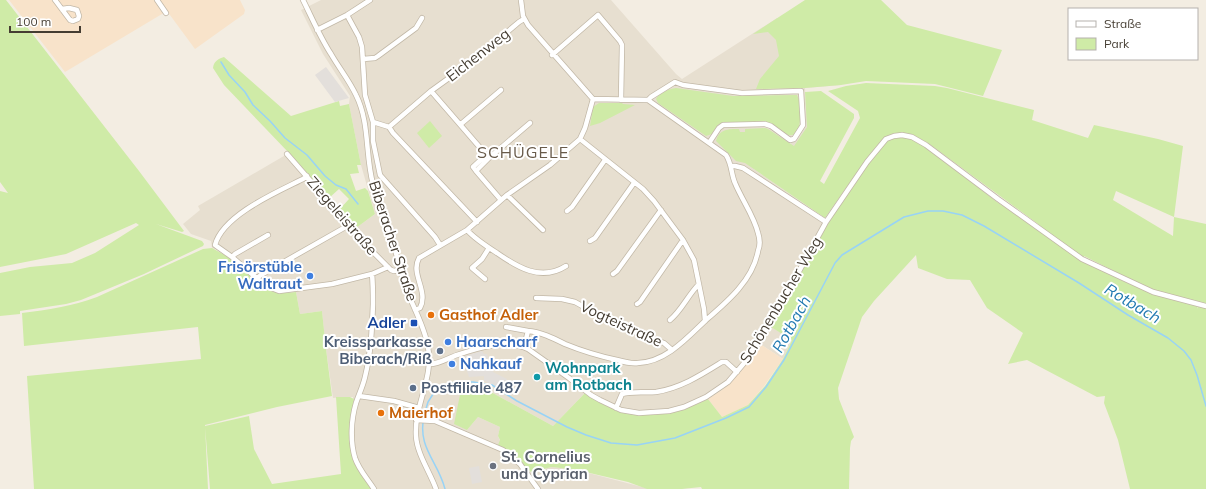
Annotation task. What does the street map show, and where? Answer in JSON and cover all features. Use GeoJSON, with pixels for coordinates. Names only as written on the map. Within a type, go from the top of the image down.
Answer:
{"type":"FeatureCollection","features":[{"type":"Feature","properties":{"kind":"street"},"geometry":{"type":"LineString","coordinates":[[55,0],[62,9]]}},
{"type":"Feature","properties":{"kind":"street"},"geometry":{"type":"LineString","coordinates":[[157,0],[166,13]]}},
{"type":"Feature","properties":{"kind":"street","name":"Biberacher Straße"},"geometry":{"type":"LineString","coordinates":[[303,0],[317,30],[359,101],[363,115],[372,182],[391,234],[400,270],[408,293],[427,340],[430,364],[421,420],[416,440],[436,489]]}},
{"type":"Feature","properties":{"kind":"street"},"geometry":{"type":"LineString","coordinates":[[317,30],[347,15],[370,0]]}},
{"type":"Feature","properties":{"kind":"street"},"geometry":{"type":"LineString","coordinates":[[521,0],[524,19],[552,55],[593,99],[648,100],[726,155],[730,161],[736,185],[758,232],[758,252],[752,270],[726,303],[698,329],[672,350]]}},
{"type":"Feature","properties":{"kind":"street"},"geometry":{"type":"LineString","coordinates":[[347,15],[359,37],[362,47],[365,95],[373,122],[374,141],[380,175],[435,237],[440,245]]}},
{"type":"Feature","properties":{"kind":"street"},"geometry":{"type":"LineString","coordinates":[[552,55],[598,15],[620,41],[622,46],[621,100]]}},
{"type":"Feature","properties":{"kind":"street"},"geometry":{"type":"LineString","coordinates":[[363,59],[375,58],[378,56],[416,28],[422,18]]}},
{"type":"Feature","properties":{"kind":"street","name":"Eichenweg"},"geometry":{"type":"LineString","coordinates":[[389,127],[431,91],[474,60],[524,19]]}},
{"type":"Feature","properties":{"kind":"street"},"geometry":{"type":"LineString","coordinates":[[648,100],[675,82],[683,85],[742,93],[801,91],[803,125],[794,139],[790,140],[765,124],[723,125],[719,128],[709,143]]}},
{"type":"Feature","properties":{"kind":"street"},"geometry":{"type":"LineString","coordinates":[[461,124],[501,90]]}},
{"type":"Feature","properties":{"kind":"street"},"geometry":{"type":"LineString","coordinates":[[431,91],[461,124],[487,157]]}},
{"type":"Feature","properties":{"kind":"street"},"geometry":{"type":"LineString","coordinates":[[415,310],[420,308],[423,300],[423,293],[416,270],[416,264],[422,255],[467,230],[507,195],[539,174],[580,139],[585,128],[593,99]]}},
{"type":"Feature","properties":{"kind":"street"},"geometry":{"type":"LineString","coordinates":[[373,122],[389,127],[477,222]]}},
{"type":"Feature","properties":{"kind":"street"},"geometry":{"type":"LineString","coordinates":[[501,200],[476,171],[487,157],[530,123]]}},
{"type":"Feature","properties":{"kind":"street","name":"Schönenbucher Weg"},"geometry":{"type":"LineString","coordinates":[[430,364],[467,352],[497,345],[510,345],[524,347],[591,395],[616,408],[644,413],[659,412],[677,409],[706,397],[720,388],[752,355],[826,222],[866,162],[886,139],[902,135],[912,137],[926,145],[1082,259],[1153,292],[1206,306]]}},
{"type":"Feature","properties":{"kind":"street"},"geometry":{"type":"LineString","coordinates":[[580,139],[643,190],[661,210],[683,240],[694,260],[705,321]]}},
{"type":"Feature","properties":{"kind":"street","name":"Ziegeleistraße"},"geometry":{"type":"LineString","coordinates":[[287,154],[369,248],[388,267],[394,271],[400,270]]}},
{"type":"Feature","properties":{"kind":"street"},"geometry":{"type":"LineString","coordinates":[[568,211],[605,160]]}},
{"type":"Feature","properties":{"kind":"street"},"geometry":{"type":"LineString","coordinates":[[732,166],[744,168],[826,222]]}},
{"type":"Feature","properties":{"kind":"street"},"geometry":{"type":"LineString","coordinates":[[307,176],[267,196],[227,224],[220,232],[215,245],[270,288],[283,291],[332,284],[372,274],[388,267]]}},
{"type":"Feature","properties":{"kind":"street"},"geometry":{"type":"LineString","coordinates":[[590,241],[595,238],[634,183]]}},
{"type":"Feature","properties":{"kind":"street"},"geometry":{"type":"LineString","coordinates":[[507,195],[543,230]]}},
{"type":"Feature","properties":{"kind":"street"},"geometry":{"type":"LineString","coordinates":[[613,274],[617,271],[661,210]]}},
{"type":"Feature","properties":{"kind":"street"},"geometry":{"type":"LineString","coordinates":[[258,278],[349,225]]}},
{"type":"Feature","properties":{"kind":"street"},"geometry":{"type":"LineString","coordinates":[[467,230],[472,236],[489,248],[514,264],[529,271],[536,273],[550,272],[560,270],[566,266]]}},
{"type":"Feature","properties":{"kind":"street"},"geometry":{"type":"LineString","coordinates":[[232,257],[268,235]]}},
{"type":"Feature","properties":{"kind":"street"},"geometry":{"type":"LineString","coordinates":[[636,304],[640,302],[683,240]]}},
{"type":"Feature","properties":{"kind":"street"},"geometry":{"type":"LineString","coordinates":[[484,279],[472,268],[482,259],[489,248]]}},
{"type":"Feature","properties":{"kind":"street"},"geometry":{"type":"LineString","coordinates":[[372,274],[371,338],[365,376],[354,409],[352,424],[355,456],[360,469],[374,489]]}},
{"type":"Feature","properties":{"kind":"street"},"geometry":{"type":"LineString","coordinates":[[670,320],[678,314],[693,290],[699,284]]}},
{"type":"Feature","properties":{"kind":"street","name":"Vogteistraße"},"geometry":{"type":"LineString","coordinates":[[506,327],[543,334],[588,353],[628,363],[639,363],[653,360],[672,350],[664,343],[628,329],[575,302],[562,299],[536,298]]}},
{"type":"Feature","properties":{"kind":"street"},"geometry":{"type":"LineString","coordinates":[[524,347],[528,331]]}},
{"type":"Feature","properties":{"kind":"street"},"geometry":{"type":"LineString","coordinates":[[616,408],[622,394],[655,392],[673,388],[697,377],[722,362],[726,362],[737,372]]}},
{"type":"Feature","properties":{"kind":"street"},"geometry":{"type":"LineString","coordinates":[[359,396],[394,401],[422,412],[435,421],[503,450],[520,464],[538,489]]}},
{"type":"Feature","properties":{"kind":"street"},"geometry":{"type":"LineString","coordinates":[[421,420],[435,421]]}},
{"type":"Feature","properties":{"kind":"shaded area"},"geometry":{"type":"Polygon","coordinates":[[[9,0],[240,0],[245,10],[244,14],[195,49],[167,11],[65,72],[9,0]]]}},
{"type":"Feature","properties":{"kind":"shaded area"},"geometry":{"type":"Polygon","coordinates":[[[321,0],[611,0],[682,79],[777,18],[841,85],[805,88],[806,105],[838,122],[754,169],[829,221],[771,327],[792,339],[783,359],[760,344],[743,369],[722,390],[698,404],[669,413],[639,415],[621,412],[600,403],[585,393],[553,426],[480,386],[467,430],[478,417],[500,427],[498,436],[503,448],[531,472],[552,467],[577,470],[650,489],[372,489],[358,470],[353,456],[353,397],[333,398],[322,311],[300,314],[296,292],[279,293],[265,288],[218,250],[212,248],[211,241],[191,234],[183,224],[200,210],[198,206],[289,153],[356,228],[375,214],[361,165],[349,104],[350,96],[323,54],[301,10],[321,0]]]}},
{"type":"Feature","properties":{"kind":"shaded area"},"geometry":{"type":"Polygon","coordinates":[[[326,67],[349,98],[335,102],[315,75],[326,67]]]}},
{"type":"Feature","properties":{"kind":"shaded area"},"geometry":{"type":"Polygon","coordinates":[[[760,344],[783,359],[764,386],[748,405],[722,417],[708,399],[722,390],[743,369],[760,344]]]}},
{"type":"Feature","properties":{"kind":"shaded area"},"geometry":{"type":"Polygon","coordinates":[[[482,351],[484,354],[487,354],[493,372],[507,379],[502,389],[484,381],[484,376],[469,377],[462,357],[482,351]]]}},
{"type":"Feature","properties":{"kind":"shaded area"},"geometry":{"type":"Polygon","coordinates":[[[479,466],[482,482],[472,484],[469,468],[479,466]]]}},
{"type":"Feature","properties":{"kind":"green space"},"geometry":{"type":"Polygon","coordinates":[[[0,0],[6,0],[184,231],[182,232],[156,224],[202,241],[204,244],[203,246],[144,274],[81,300],[66,304],[20,311],[20,314],[0,316],[0,273],[30,267],[72,263],[95,253],[139,225],[136,223],[66,254],[0,267],[0,191],[8,193],[0,182],[0,0]]]}},
{"type":"Feature","properties":{"kind":"green space"},"geometry":{"type":"Polygon","coordinates":[[[805,0],[881,0],[907,25],[1002,50],[983,96],[935,84],[866,81],[805,88],[756,89],[760,79],[779,56],[776,40],[768,32],[753,34],[805,0]]]}},
{"type":"Feature","properties":{"kind":"green space"},"geometry":{"type":"Polygon","coordinates":[[[224,57],[291,116],[339,101],[340,106],[349,104],[361,165],[357,165],[359,173],[350,174],[356,191],[365,188],[368,191],[375,214],[356,228],[339,210],[349,199],[339,189],[329,198],[289,153],[224,85],[213,68],[217,61],[224,57]]]}},
{"type":"Feature","properties":{"kind":"green space"},"geometry":{"type":"Polygon","coordinates":[[[866,83],[935,86],[947,88],[1034,110],[1032,120],[1088,138],[1094,125],[1183,146],[1174,217],[1206,224],[1206,305],[1154,291],[1084,256],[1081,261],[1132,285],[1153,293],[1197,305],[1197,309],[1198,305],[1206,307],[1206,489],[1130,489],[1118,440],[1104,403],[1105,396],[1097,397],[1027,360],[1008,364],[1023,333],[987,308],[970,280],[947,279],[918,268],[916,255],[874,301],[862,317],[838,388],[839,399],[854,437],[851,441],[850,448],[849,489],[702,489],[701,487],[682,489],[647,489],[628,482],[577,470],[552,467],[531,472],[513,455],[498,445],[500,440],[498,436],[500,427],[478,417],[467,430],[454,424],[462,385],[471,384],[480,386],[553,426],[585,393],[614,409],[645,415],[676,411],[708,399],[722,417],[748,405],[765,386],[783,359],[792,340],[771,327],[829,221],[867,162],[887,141],[894,138],[912,138],[925,146],[997,202],[1036,228],[1038,224],[928,143],[913,135],[902,133],[885,138],[865,161],[825,218],[745,163],[736,161],[716,141],[719,134],[724,130],[739,129],[740,132],[745,132],[745,129],[765,128],[794,146],[807,127],[805,92],[821,91],[854,114],[854,118],[820,181],[824,184],[860,118],[858,111],[828,91],[866,83]],[[1116,191],[1113,200],[1173,236],[1174,217],[1116,191]]]}},
{"type":"Feature","properties":{"kind":"green space"},"geometry":{"type":"Polygon","coordinates":[[[676,88],[733,96],[797,95],[800,100],[800,123],[796,133],[792,135],[786,134],[771,124],[765,122],[721,123],[712,134],[706,136],[658,103],[656,99],[659,95],[667,90],[676,88]]]}},
{"type":"Feature","properties":{"kind":"green space"},"geometry":{"type":"Polygon","coordinates":[[[599,103],[622,103],[635,105],[600,123],[590,126],[593,107],[599,103]]]}},
{"type":"Feature","properties":{"kind":"green space"},"geometry":{"type":"Polygon","coordinates":[[[430,121],[442,136],[429,148],[417,133],[430,121]]]}},
{"type":"Feature","properties":{"kind":"green space"},"geometry":{"type":"Polygon","coordinates":[[[212,248],[232,259],[270,291],[283,293],[296,292],[300,314],[322,311],[332,396],[277,407],[205,425],[208,489],[34,489],[27,376],[201,359],[198,327],[24,346],[22,313],[60,307],[97,297],[203,249],[212,248]]]}},
{"type":"Feature","properties":{"kind":"green space"},"geometry":{"type":"Polygon","coordinates":[[[336,397],[350,397],[354,399],[351,424],[358,470],[372,489],[210,489],[205,426],[249,416],[254,449],[272,484],[341,474],[336,397]]]}},
{"type":"Feature","properties":{"kind":"waterway"},"geometry":{"type":"LineString","coordinates":[[221,62],[229,75],[245,92],[253,105],[285,138],[307,155],[325,176],[336,185],[346,189],[358,204]]}},
{"type":"Feature","properties":{"kind":"waterway","name":"Rotbach"},"geometry":{"type":"LineString","coordinates":[[425,412],[428,402],[435,391],[447,384],[456,382],[473,382],[492,385],[517,401],[567,427],[611,443],[637,445],[675,438],[726,418],[749,407],[766,387],[784,360],[835,263],[842,255],[904,217],[928,211],[943,211],[962,215],[984,226],[1168,338],[1184,351],[1191,360],[1206,406]]}},
{"type":"Feature","properties":{"kind":"waterway","name":"Rotbach"},"geometry":{"type":"LineString","coordinates":[[424,416],[423,437],[445,489]]}},
{"type":"Feature","properties":{"kind":"place","name":"Frisörstüble Waltraut"},"geometry":{"type":"Point","coordinates":[310,276]}},
{"type":"Feature","properties":{"kind":"place","name":"Gasthof Adler"},"geometry":{"type":"Point","coordinates":[431,315]}},
{"type":"Feature","properties":{"kind":"place","name":"Adler"},"geometry":{"type":"Point","coordinates":[414,323]}},
{"type":"Feature","properties":{"kind":"place","name":"Haarscharf"},"geometry":{"type":"Point","coordinates":[448,342]}},
{"type":"Feature","properties":{"kind":"place","name":"Kreissparkasse Biberach/Riß"},"geometry":{"type":"Point","coordinates":[440,351]}},
{"type":"Feature","properties":{"kind":"place","name":"Nahkauf"},"geometry":{"type":"Point","coordinates":[452,364]}},
{"type":"Feature","properties":{"kind":"place","name":"Wohnpark am Rotbach"},"geometry":{"type":"Point","coordinates":[537,377]}},
{"type":"Feature","properties":{"kind":"place","name":"Postfiliale 487"},"geometry":{"type":"Point","coordinates":[413,388]}},
{"type":"Feature","properties":{"kind":"place","name":"Maierhof"},"geometry":{"type":"Point","coordinates":[381,413]}},
{"type":"Feature","properties":{"kind":"place","name":"St. Cornelius und Cyprian"},"geometry":{"type":"Point","coordinates":[493,466]}},
{"type":"Feature","properties":{"kind":"district","name":"SCHÜGELE"},"geometry":{"type":"Point","coordinates":[523,152]}}]}
